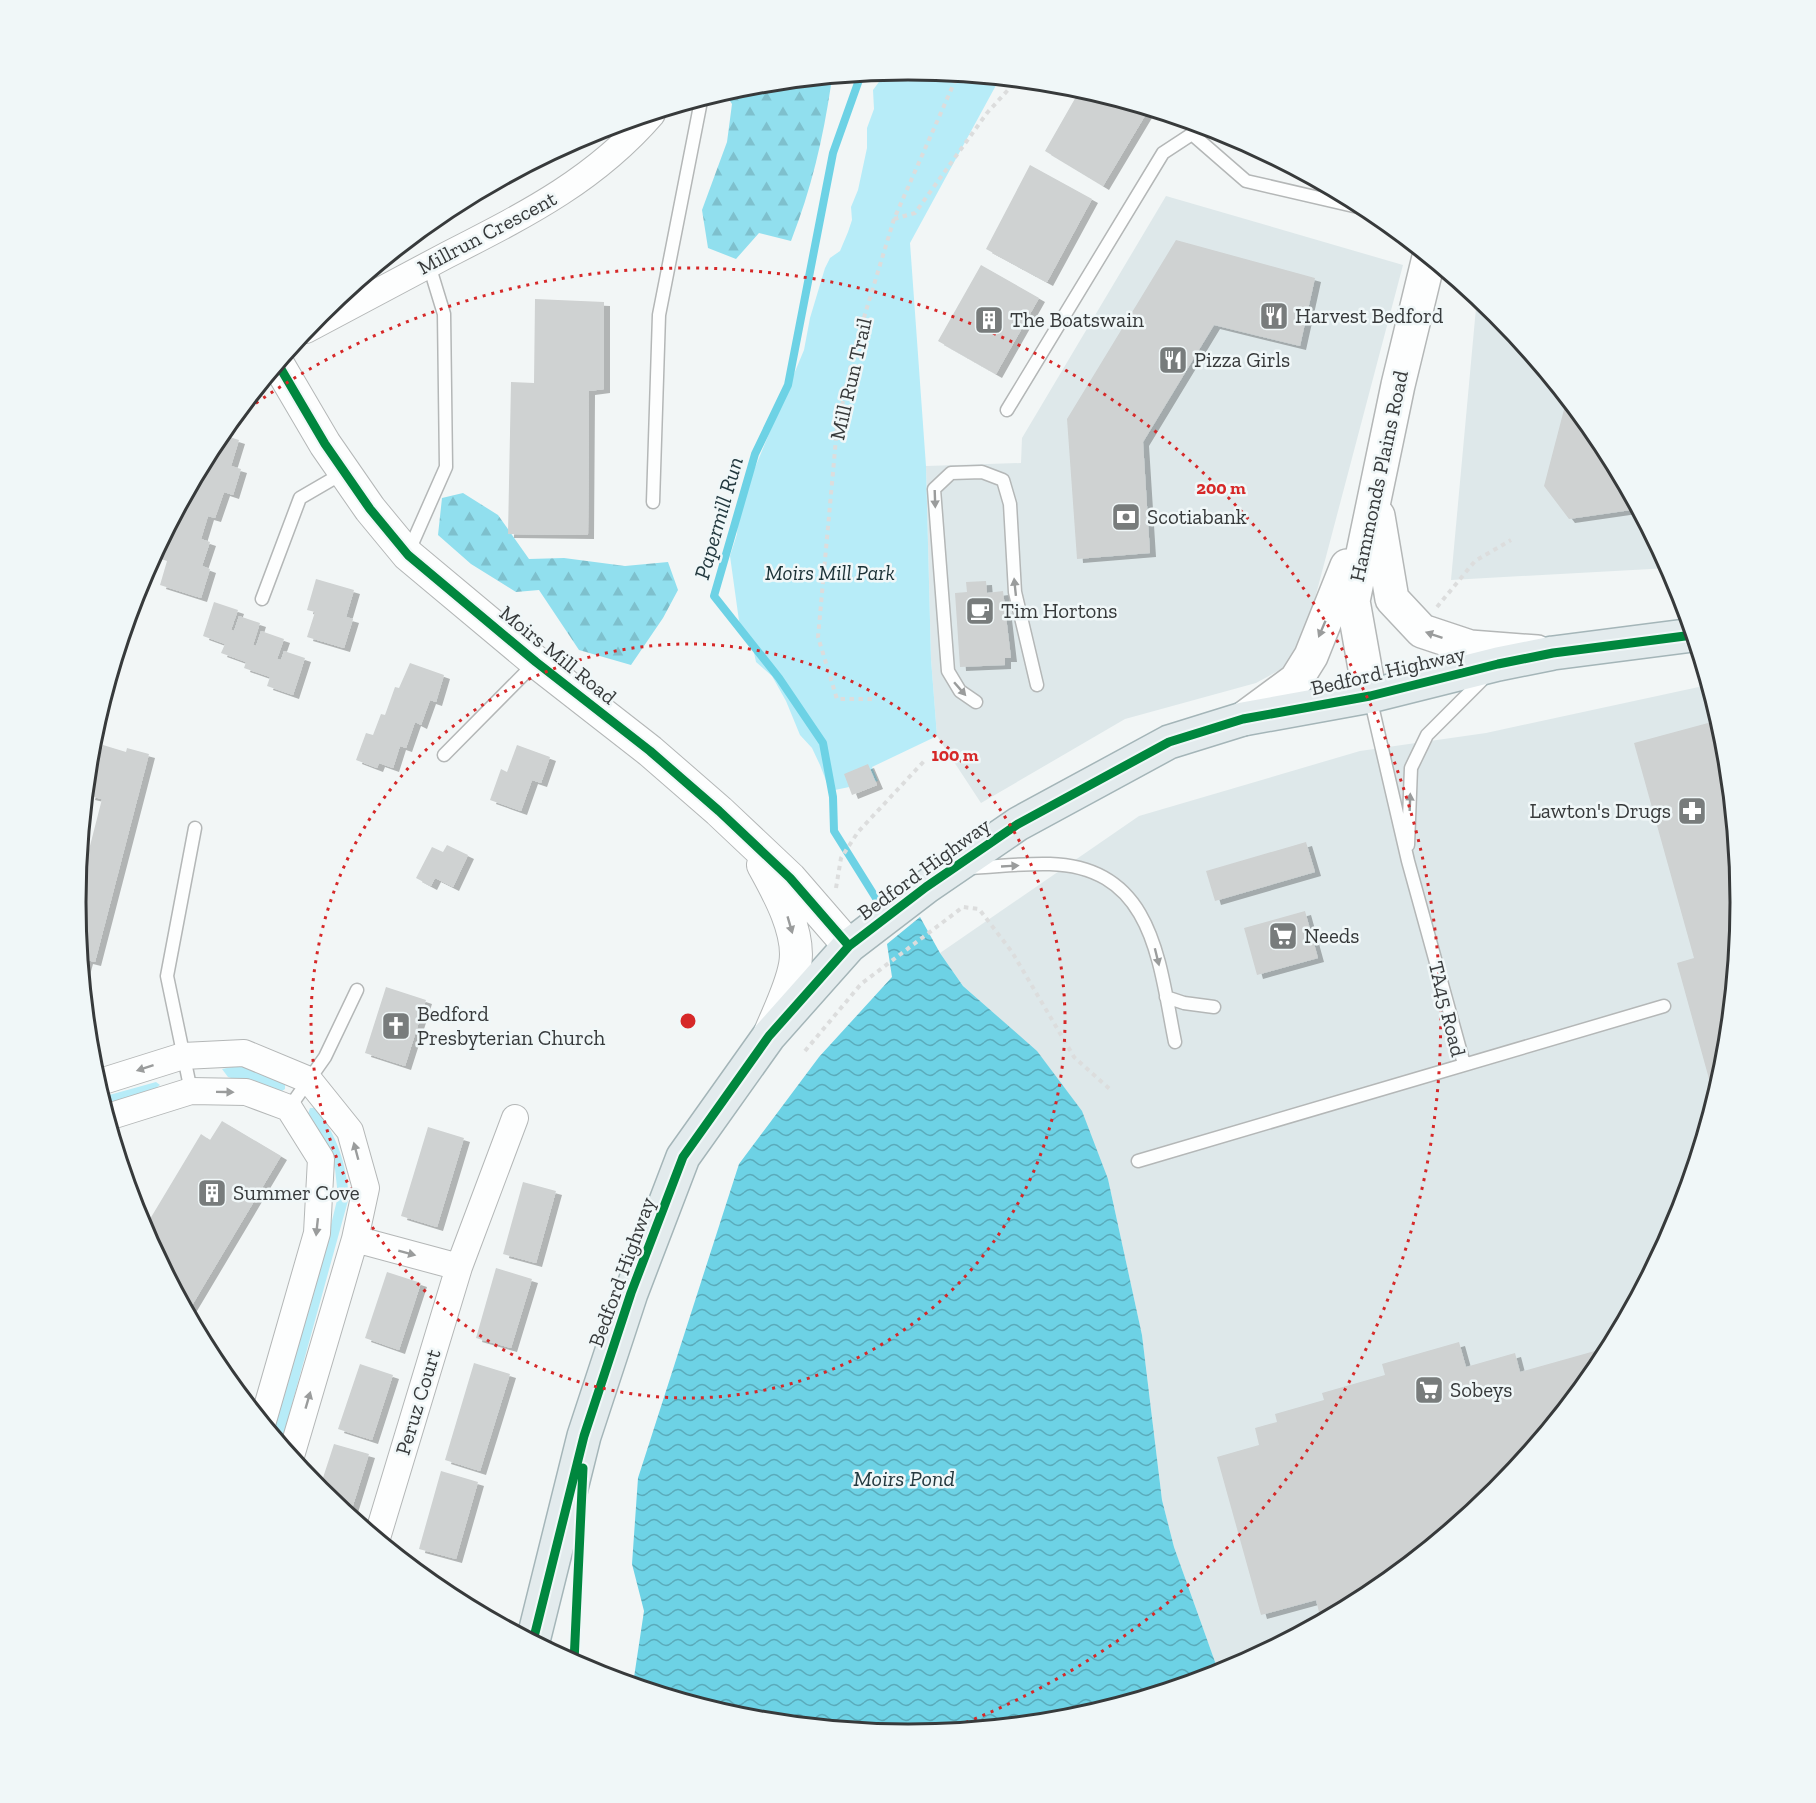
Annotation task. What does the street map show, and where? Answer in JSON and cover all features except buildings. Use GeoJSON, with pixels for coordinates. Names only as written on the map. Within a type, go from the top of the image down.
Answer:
{"type":"FeatureCollection","features":[{"type":"Feature","properties":{"kind":"main road","name":"Hammonds Plains Road"},"geometry":{"type":"LineString","coordinates":[[1370,696],[1353,601],[1427,265]]}},
{"type":"Feature","properties":{"kind":"main road"},"geometry":{"type":"LineString","coordinates":[[1375,497],[1392,599],[1422,631],[1470,647],[1553,653]]}},
{"type":"Feature","properties":{"kind":"main road"},"geometry":{"type":"LineString","coordinates":[[1243,720],[1296,680],[1311,656],[1375,497]]}},
{"type":"Feature","properties":{"kind":"main road","name":"Bedford Highway"},"geometry":{"type":"LineString","coordinates":[[535,1634],[584,1436],[631,1293],[683,1157],[769,1036],[861,938],[939,878],[1018,824],[1169,742],[1243,720],[1370,696],[1498,664],[1553,653],[1685,635]]}},
{"type":"Feature","properties":{"kind":"street","name":"Millrun Crescent"},"geometry":{"type":"LineString","coordinates":[[330,318],[578,183],[621,148],[644,123]]}},
{"type":"Feature","properties":{"kind":"street","name":"Moirs Mill Road"},"geometry":{"type":"LineString","coordinates":[[282,370],[344,472],[370,509],[408,555],[536,662],[650,751],[790,878],[861,938]]}},
{"type":"Feature","properties":{"kind":"street"},"geometry":{"type":"LineString","coordinates":[[746,836],[779,894],[792,931],[795,964],[769,1036]]}},
{"type":"Feature","properties":{"kind":"street"},"geometry":{"type":"LineString","coordinates":[[106,1080],[183,1056],[244,1053],[309,1080],[350,1131],[366,1188],[355,1239],[294,1447]]}},
{"type":"Feature","properties":{"kind":"street"},"geometry":{"type":"LineString","coordinates":[[114,1115],[191,1091],[246,1092],[289,1108],[321,1159],[317,1233],[265,1413]]}},
{"type":"Feature","properties":{"kind":"street","name":"Peruz Court"},"geometry":{"type":"LineString","coordinates":[[379,1531],[459,1267],[515,1118]]}},
{"type":"Feature","properties":{"kind":"street"},"geometry":{"type":"LineString","coordinates":[[355,1239],[459,1267]]}},
{"type":"Feature","properties":{"kind":"lane"},"geometry":{"type":"LineString","coordinates":[[653,502],[658,315],[700,107]]}},
{"type":"Feature","properties":{"kind":"lane"},"geometry":{"type":"LineString","coordinates":[[1007,411],[1163,153],[1193,131]]}},
{"type":"Feature","properties":{"kind":"lane"},"geometry":{"type":"LineString","coordinates":[[1199,133],[1246,181],[1341,203]]}},
{"type":"Feature","properties":{"kind":"lane"},"geometry":{"type":"LineString","coordinates":[[408,555],[446,467],[444,314],[429,265]]}},
{"type":"Feature","properties":{"kind":"lane"},"geometry":{"type":"LineString","coordinates":[[262,599],[300,498],[344,472]]}},
{"type":"Feature","properties":{"kind":"lane"},"geometry":{"type":"LineString","coordinates":[[976,702],[960,691],[948,671],[934,489],[951,473],[982,472],[1003,480],[1010,504],[1015,592],[1037,685]]}},
{"type":"Feature","properties":{"kind":"lane"},"geometry":{"type":"LineString","coordinates":[[444,755],[536,662]]}},
{"type":"Feature","properties":{"kind":"lane"},"geometry":{"type":"LineString","coordinates":[[1408,861],[1412,768],[1427,735],[1498,664]]}},
{"type":"Feature","properties":{"kind":"lane","name":"TA45 Road"},"geometry":{"type":"LineString","coordinates":[[1138,1161],[1464,1064],[1408,861],[1370,696]]}},
{"type":"Feature","properties":{"kind":"lane"},"geometry":{"type":"LineString","coordinates":[[191,1091],[167,976],[195,828]]}},
{"type":"Feature","properties":{"kind":"lane"},"geometry":{"type":"LineString","coordinates":[[939,878],[1051,864],[1088,871],[1115,884],[1131,898],[1144,917],[1152,937],[1175,1042]]}},
{"type":"Feature","properties":{"kind":"lane"},"geometry":{"type":"LineString","coordinates":[[289,1108],[325,1057],[357,990]]}},
{"type":"Feature","properties":{"kind":"lane"},"geometry":{"type":"LineString","coordinates":[[1166,997],[1184,1003],[1214,1007]]}},
{"type":"Feature","properties":{"kind":"lane"},"geometry":{"type":"LineString","coordinates":[[1464,1064],[1664,1006]]}},
{"type":"Feature","properties":{"kind":"path"},"geometry":{"type":"LineString","coordinates":[[894,219],[915,213],[987,113],[1011,87]]}},
{"type":"Feature","properties":{"kind":"path"},"geometry":{"type":"LineString","coordinates":[[1443,598],[1475,561],[1511,540]]}},
{"type":"Feature","properties":{"kind":"path"},"geometry":{"type":"LineString","coordinates":[[842,858],[858,832],[926,759]]}},
{"type":"Feature","properties":{"kind":"path"},"geometry":{"type":"LineString","coordinates":[[805,1051],[861,984],[942,920],[963,907],[979,909],[1012,952],[1074,1057],[1112,1090]]}},
{"type":"Feature","properties":{"kind":"shaded area"},"geometry":{"type":"Polygon","coordinates":[[[1166,196],[1403,265],[1304,640],[1285,667],[1256,683],[1125,719],[981,803],[937,736],[931,659],[926,466],[1021,463],[1022,438],[1166,196]]]}},
{"type":"Feature","properties":{"kind":"shaded area"},"geometry":{"type":"Polygon","coordinates":[[[1476,308],[1526,360],[1560,401],[1591,445],[1620,491],[1659,569],[1451,580],[1476,308]]]}},
{"type":"Feature","properties":{"kind":"shaded area"},"geometry":{"type":"Polygon","coordinates":[[[1701,686],[1723,794],[1730,902],[1723,1009],[1702,1114],[1667,1216],[1620,1312],[1560,1402],[1526,1443],[1450,1520],[1365,1585],[1272,1639],[1216,1664],[1174,1547],[1162,1500],[1142,1335],[1108,1179],[997,1016],[963,986],[940,953],[1139,816],[1360,751],[1486,733],[1701,686]]]}},
{"type":"Feature","properties":{"kind":"green space","name":"Moirs Mill Park"},"geometry":{"type":"Polygon","coordinates":[[[880,81],[962,81],[996,85],[910,243],[926,466],[931,659],[937,736],[872,767],[878,781],[830,791],[812,748],[800,735],[786,701],[772,676],[756,662],[753,648],[740,628],[730,556],[737,534],[739,506],[804,350],[810,318],[825,268],[830,258],[840,251],[852,220],[851,207],[858,190],[867,148],[867,128],[874,109],[873,90],[880,81]]]}},
{"type":"Feature","properties":{"kind":"green space"},"geometry":{"type":"Polygon","coordinates":[[[831,85],[820,145],[791,241],[759,233],[736,259],[708,248],[702,210],[727,142],[732,104],[729,100],[748,95],[831,85]]]}},
{"type":"Feature","properties":{"kind":"green space"},"geometry":{"type":"Polygon","coordinates":[[[463,493],[498,515],[529,559],[564,558],[625,566],[668,562],[678,590],[663,618],[631,665],[579,650],[539,590],[516,592],[471,564],[438,535],[442,498],[463,493]]]}},
{"type":"Feature","properties":{"kind":"green space"},"geometry":{"type":"Polygon","coordinates":[[[237,1066],[268,1075],[285,1085],[285,1089],[279,1093],[228,1077],[222,1069],[237,1066]]]}},
{"type":"Feature","properties":{"kind":"green space"},"geometry":{"type":"Polygon","coordinates":[[[156,1082],[160,1085],[152,1091],[112,1105],[110,1095],[156,1082]]]}},
{"type":"Feature","properties":{"kind":"green space"},"geometry":{"type":"Polygon","coordinates":[[[310,1108],[316,1108],[335,1139],[346,1172],[349,1197],[283,1435],[275,1425],[322,1262],[338,1196],[335,1169],[327,1147],[308,1114],[310,1108]]]}},
{"type":"Feature","properties":{"kind":"water","name":"Moirs Pond"},"geometry":{"type":"Polygon","coordinates":[[[920,917],[940,953],[963,986],[1037,1051],[1082,1111],[1108,1179],[1142,1335],[1162,1500],[1174,1547],[1216,1664],[1172,1680],[1068,1708],[962,1722],[908,1724],[854,1722],[748,1708],[634,1676],[644,1611],[632,1564],[638,1478],[739,1164],[819,1057],[892,977],[887,944],[920,917]]]}},
{"type":"Feature","properties":{"kind":"waterway","name":"Papermill Run"},"geometry":{"type":"LineString","coordinates":[[859,81],[833,153],[788,385],[755,454],[714,596],[779,678],[823,743],[833,797],[834,831],[884,911]]}},
{"type":"Feature","properties":{"kind":"cycle path"},"geometry":{"type":"LineString","coordinates":[[282,370],[325,444],[370,509],[408,555],[536,662],[650,751],[719,811],[790,878],[849,946]]}},
{"type":"Feature","properties":{"kind":"cycle path"},"geometry":{"type":"LineString","coordinates":[[535,1634],[584,1436],[631,1293],[683,1157],[769,1036],[849,946],[926,887],[1018,824],[1169,742],[1243,719],[1370,696],[1498,664],[1553,653],[1686,636]]}},
{"type":"Feature","properties":{"kind":"cycle path"},"geometry":{"type":"LineString","coordinates":[[574,1653],[583,1468]]}},
{"type":"Feature","properties":{"kind":"place","name":"Harvest Bedford"},"geometry":{"type":"Point","coordinates":[1274,316]}},
{"type":"Feature","properties":{"kind":"place","name":"The Boatswain"},"geometry":{"type":"Point","coordinates":[989,320]}},
{"type":"Feature","properties":{"kind":"place","name":"Pizza Girls"},"geometry":{"type":"Point","coordinates":[1173,360]}},
{"type":"Feature","properties":{"kind":"place","name":"Scotiabank"},"geometry":{"type":"Point","coordinates":[1126,517]}},
{"type":"Feature","properties":{"kind":"place","name":"Tim Hortons"},"geometry":{"type":"Point","coordinates":[980,611]}},
{"type":"Feature","properties":{"kind":"place","name":"Lawton's Drugs"},"geometry":{"type":"Point","coordinates":[1692,811]}},
{"type":"Feature","properties":{"kind":"place","name":"Needs"},"geometry":{"type":"Point","coordinates":[1283,936]}},
{"type":"Feature","properties":{"kind":"place","name":"Bedford Presbyterian Church"},"geometry":{"type":"Point","coordinates":[396,1026]}},
{"type":"Feature","properties":{"kind":"place","name":"Summer Cove"},"geometry":{"type":"Point","coordinates":[212,1193]}},
{"type":"Feature","properties":{"kind":"place","name":"Sobeys"},"geometry":{"type":"Point","coordinates":[1429,1390]}}]}
